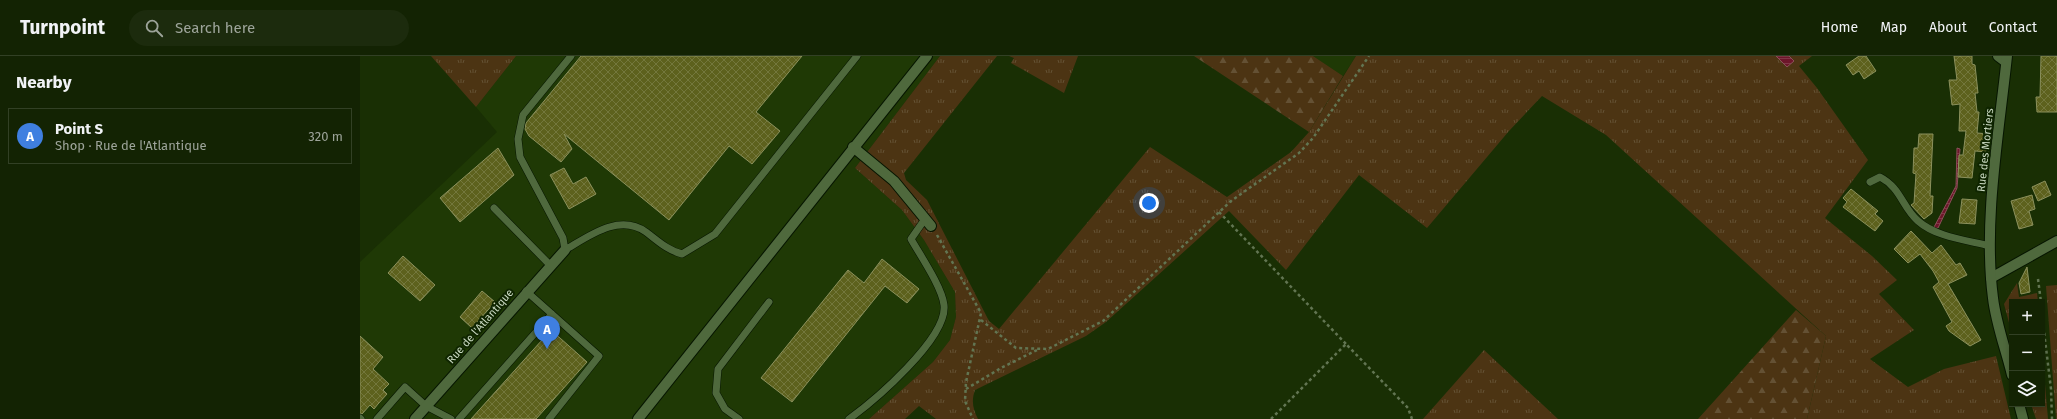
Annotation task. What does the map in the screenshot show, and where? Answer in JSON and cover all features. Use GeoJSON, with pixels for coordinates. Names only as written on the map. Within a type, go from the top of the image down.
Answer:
{"type":"FeatureCollection","features":[{"type":"Feature","properties":{"kind":"street"},"geometry":{"type":"LineString","coordinates":[[638,419],[927,56]]}},
{"type":"Feature","properties":{"kind":"street"},"geometry":{"type":"LineString","coordinates":[[1998,56],[2006,59]]}},
{"type":"Feature","properties":{"kind":"street","name":"Rue des Mortiers"},"geometry":{"type":"LineString","coordinates":[[2006,59],[1992,207],[1990,246],[1993,301],[2011,371]]}},
{"type":"Feature","properties":{"kind":"street"},"geometry":{"type":"LineString","coordinates":[[854,147],[894,181],[928,222]]}},
{"type":"Feature","properties":{"kind":"street"},"geometry":{"type":"LineString","coordinates":[[1991,278],[2057,241]]}},
{"type":"Feature","properties":{"kind":"street","name":"Rue de l'Atlantique"},"geometry":{"type":"LineString","coordinates":[[415,419],[526,292],[565,250]]}},
{"type":"Feature","properties":{"kind":"street"},"geometry":{"type":"LineString","coordinates":[[2020,407],[2023,419]]}},
{"type":"Feature","properties":{"kind":"lane"},"geometry":{"type":"LineString","coordinates":[[571,56],[523,115],[518,139],[520,157],[563,238],[565,250],[598,231],[618,224],[633,225],[644,231],[670,251],[682,254],[714,234],[857,56]]}},
{"type":"Feature","properties":{"kind":"lane"},"geometry":{"type":"LineString","coordinates":[[1870,182],[1880,177],[1891,182],[1916,220],[1931,231],[1990,246]]}},
{"type":"Feature","properties":{"kind":"lane"},"geometry":{"type":"LineString","coordinates":[[494,208],[550,265]]}},
{"type":"Feature","properties":{"kind":"lane"},"geometry":{"type":"LineString","coordinates":[[848,419],[866,407],[911,363],[931,340],[942,320],[944,305],[940,292],[912,239],[928,222]]}},
{"type":"Feature","properties":{"kind":"lane"},"geometry":{"type":"LineString","coordinates":[[526,292],[599,356],[549,419]]}},
{"type":"Feature","properties":{"kind":"lane"},"geometry":{"type":"LineString","coordinates":[[739,419],[725,409],[716,393],[718,369],[770,302]]}},
{"type":"Feature","properties":{"kind":"lane"},"geometry":{"type":"LineString","coordinates":[[459,419],[552,314]]}},
{"type":"Feature","properties":{"kind":"lane"},"geometry":{"type":"LineString","coordinates":[[377,419],[405,387],[426,406],[450,419]]}},
{"type":"Feature","properties":{"kind":"path"},"geometry":{"type":"LineString","coordinates":[[981,320],[1016,348],[1040,349],[1048,349],[1103,321],[1219,212],[1298,153],[1308,143],[1369,56]]}},
{"type":"Feature","properties":{"kind":"path"},"geometry":{"type":"LineString","coordinates":[[1219,212],[1408,408],[1412,419]]}},
{"type":"Feature","properties":{"kind":"path"},"geometry":{"type":"LineString","coordinates":[[928,222],[981,313],[981,320],[972,346],[965,389],[964,401],[972,419]]}},
{"type":"Feature","properties":{"kind":"path"},"geometry":{"type":"LineString","coordinates":[[2038,280],[2040,299]]}},
{"type":"Feature","properties":{"kind":"path"},"geometry":{"type":"LineString","coordinates":[[2044,335],[2052,419]]}},
{"type":"Feature","properties":{"kind":"path"},"geometry":{"type":"LineString","coordinates":[[1271,419],[1346,344]]}},
{"type":"Feature","properties":{"kind":"path"},"geometry":{"type":"LineString","coordinates":[[965,389],[1001,368],[1040,349]]}},
{"type":"Feature","properties":{"kind":"shaded area"},"geometry":{"type":"Polygon","coordinates":[[[516,56],[940,56],[855,168],[902,210],[924,240],[955,292],[956,317],[950,340],[933,362],[869,419],[360,419],[360,262],[497,132],[476,107],[516,56]]]}},
{"type":"Feature","properties":{"kind":"shaded area"},"geometry":{"type":"Polygon","coordinates":[[[1313,56],[1356,56],[1343,76],[1313,56]]]}},
{"type":"Feature","properties":{"kind":"shaded area"},"geometry":{"type":"Polygon","coordinates":[[[1776,56],[1789,56],[1794,61],[1787,67],[1776,56]]]}},
{"type":"Feature","properties":{"kind":"shaded area"},"geometry":{"type":"Polygon","coordinates":[[[1957,148],[1960,149],[1957,188],[1938,228],[1933,229],[1956,186],[1957,148]]]}},
{"type":"Feature","properties":{"kind":"green space"},"geometry":{"type":"Polygon","coordinates":[[[431,56],[516,56],[476,107],[431,56]]]}},
{"type":"Feature","properties":{"kind":"green space"},"geometry":{"type":"Polygon","coordinates":[[[940,56],[997,56],[904,173],[906,180],[927,200],[989,321],[999,329],[1150,147],[1227,197],[1291,152],[1309,132],[1356,56],[1812,56],[1799,66],[1817,88],[1868,160],[1825,218],[1872,256],[1897,280],[1879,294],[1914,330],[1870,359],[1908,387],[1944,369],[1996,356],[2011,419],[1807,419],[1826,336],[1606,135],[1542,96],[1509,131],[1427,228],[1359,175],[1286,270],[1229,211],[1106,322],[1086,336],[975,390],[973,405],[978,419],[936,419],[919,406],[905,419],[869,419],[933,362],[950,340],[956,317],[955,292],[924,240],[902,210],[855,168],[940,56]]]}},
{"type":"Feature","properties":{"kind":"green space"},"geometry":{"type":"Polygon","coordinates":[[[1009,56],[1078,56],[1064,93],[1011,63],[1014,58],[1009,56]]]}},
{"type":"Feature","properties":{"kind":"green space"},"geometry":{"type":"Polygon","coordinates":[[[1194,56],[1313,56],[1343,76],[1309,132],[1194,56]]]}},
{"type":"Feature","properties":{"kind":"green space"},"geometry":{"type":"Polygon","coordinates":[[[2017,283],[2019,297],[2037,293],[2038,299],[2009,299],[2009,323],[2004,304],[2017,283]]]}},
{"type":"Feature","properties":{"kind":"green space"},"geometry":{"type":"Polygon","coordinates":[[[2057,285],[2057,419],[2056,419],[2046,286],[2057,285]]]}},
{"type":"Feature","properties":{"kind":"green space"},"geometry":{"type":"Polygon","coordinates":[[[1796,310],[1826,336],[1807,419],[1698,419],[1796,310]]]}},
{"type":"Feature","properties":{"kind":"green space"},"geometry":{"type":"Polygon","coordinates":[[[1484,350],[1558,419],[1423,419],[1484,350]]]}},
{"type":"Feature","properties":{"kind":"green space"},"geometry":{"type":"Polygon","coordinates":[[[2045,384],[2048,419],[2036,419],[2032,407],[2045,407],[2045,384]]]}},
{"type":"Feature","properties":{"kind":"building"},"geometry":{"type":"Polygon","coordinates":[[[581,56],[802,56],[756,112],[780,131],[752,164],[729,146],[669,220],[564,134],[572,149],[561,162],[529,136],[525,129],[526,123],[581,56]]]}},
{"type":"Feature","properties":{"kind":"building"},"geometry":{"type":"Polygon","coordinates":[[[1859,56],[1866,56],[1876,71],[1864,79],[1859,71],[1853,75],[1846,65],[1859,56]]]}},
{"type":"Feature","properties":{"kind":"building"},"geometry":{"type":"Polygon","coordinates":[[[1954,56],[1972,56],[1972,64],[1975,65],[1978,93],[1975,93],[1977,112],[1979,112],[1977,133],[1990,134],[1988,152],[1975,151],[1972,178],[1958,177],[1959,155],[1963,155],[1966,131],[1959,131],[1960,104],[1952,105],[1949,80],[1957,80],[1954,56]]]}},
{"type":"Feature","properties":{"kind":"building"},"geometry":{"type":"Polygon","coordinates":[[[2041,56],[2057,56],[2057,112],[2037,112],[2036,97],[2040,97],[2041,56]]]}},
{"type":"Feature","properties":{"kind":"building"},"geometry":{"type":"Polygon","coordinates":[[[1919,134],[1933,134],[1930,196],[1933,196],[1932,213],[1924,219],[1911,205],[1914,203],[1916,174],[1913,173],[1914,148],[1918,148],[1919,134]]]}},
{"type":"Feature","properties":{"kind":"building"},"geometry":{"type":"Polygon","coordinates":[[[498,148],[514,175],[460,222],[440,198],[498,148]]]}},
{"type":"Feature","properties":{"kind":"building"},"geometry":{"type":"Polygon","coordinates":[[[564,168],[573,184],[586,177],[596,194],[569,209],[550,175],[564,168]]]}},
{"type":"Feature","properties":{"kind":"building"},"geometry":{"type":"Polygon","coordinates":[[[2045,181],[2051,195],[2038,201],[2032,187],[2045,181]]]}},
{"type":"Feature","properties":{"kind":"building"},"geometry":{"type":"Polygon","coordinates":[[[1851,189],[1878,211],[1875,214],[1883,221],[1875,231],[1843,207],[1847,202],[1843,198],[1851,189]]]}},
{"type":"Feature","properties":{"kind":"building"},"geometry":{"type":"Polygon","coordinates":[[[2032,195],[2035,209],[2029,211],[2033,225],[2019,229],[2011,201],[2032,195]]]}},
{"type":"Feature","properties":{"kind":"building"},"geometry":{"type":"Polygon","coordinates":[[[1962,199],[1977,200],[1975,224],[1959,223],[1962,199]]]}},
{"type":"Feature","properties":{"kind":"building"},"geometry":{"type":"Polygon","coordinates":[[[1911,231],[1932,253],[1941,245],[1956,265],[1960,263],[1967,275],[1948,284],[1981,340],[1970,346],[1949,331],[1946,326],[1952,322],[1933,287],[1939,282],[1933,271],[1920,254],[1908,263],[1894,249],[1911,231]]]}},
{"type":"Feature","properties":{"kind":"building"},"geometry":{"type":"Polygon","coordinates":[[[403,256],[435,285],[420,301],[388,273],[403,256]]]}},
{"type":"Feature","properties":{"kind":"building"},"geometry":{"type":"Polygon","coordinates":[[[882,259],[919,289],[907,303],[885,286],[792,402],[761,378],[848,270],[864,283],[882,259]]]}},
{"type":"Feature","properties":{"kind":"building"},"geometry":{"type":"Polygon","coordinates":[[[2027,267],[2030,292],[2021,294],[2019,283],[2027,267]]]}},
{"type":"Feature","properties":{"kind":"building"},"geometry":{"type":"Polygon","coordinates":[[[482,291],[495,302],[472,328],[460,317],[482,291]]]}},
{"type":"Feature","properties":{"kind":"building"},"geometry":{"type":"Polygon","coordinates":[[[551,330],[587,362],[536,419],[471,419],[551,330]]]}},
{"type":"Feature","properties":{"kind":"building"},"geometry":{"type":"Polygon","coordinates":[[[360,336],[383,357],[373,369],[389,384],[383,390],[387,394],[374,409],[370,405],[362,414],[360,413],[360,336]]]}},
{"type":"Feature","properties":{"kind":"place","name":"Point S"},"geometry":{"type":"Point","coordinates":[547,349]}}]}
